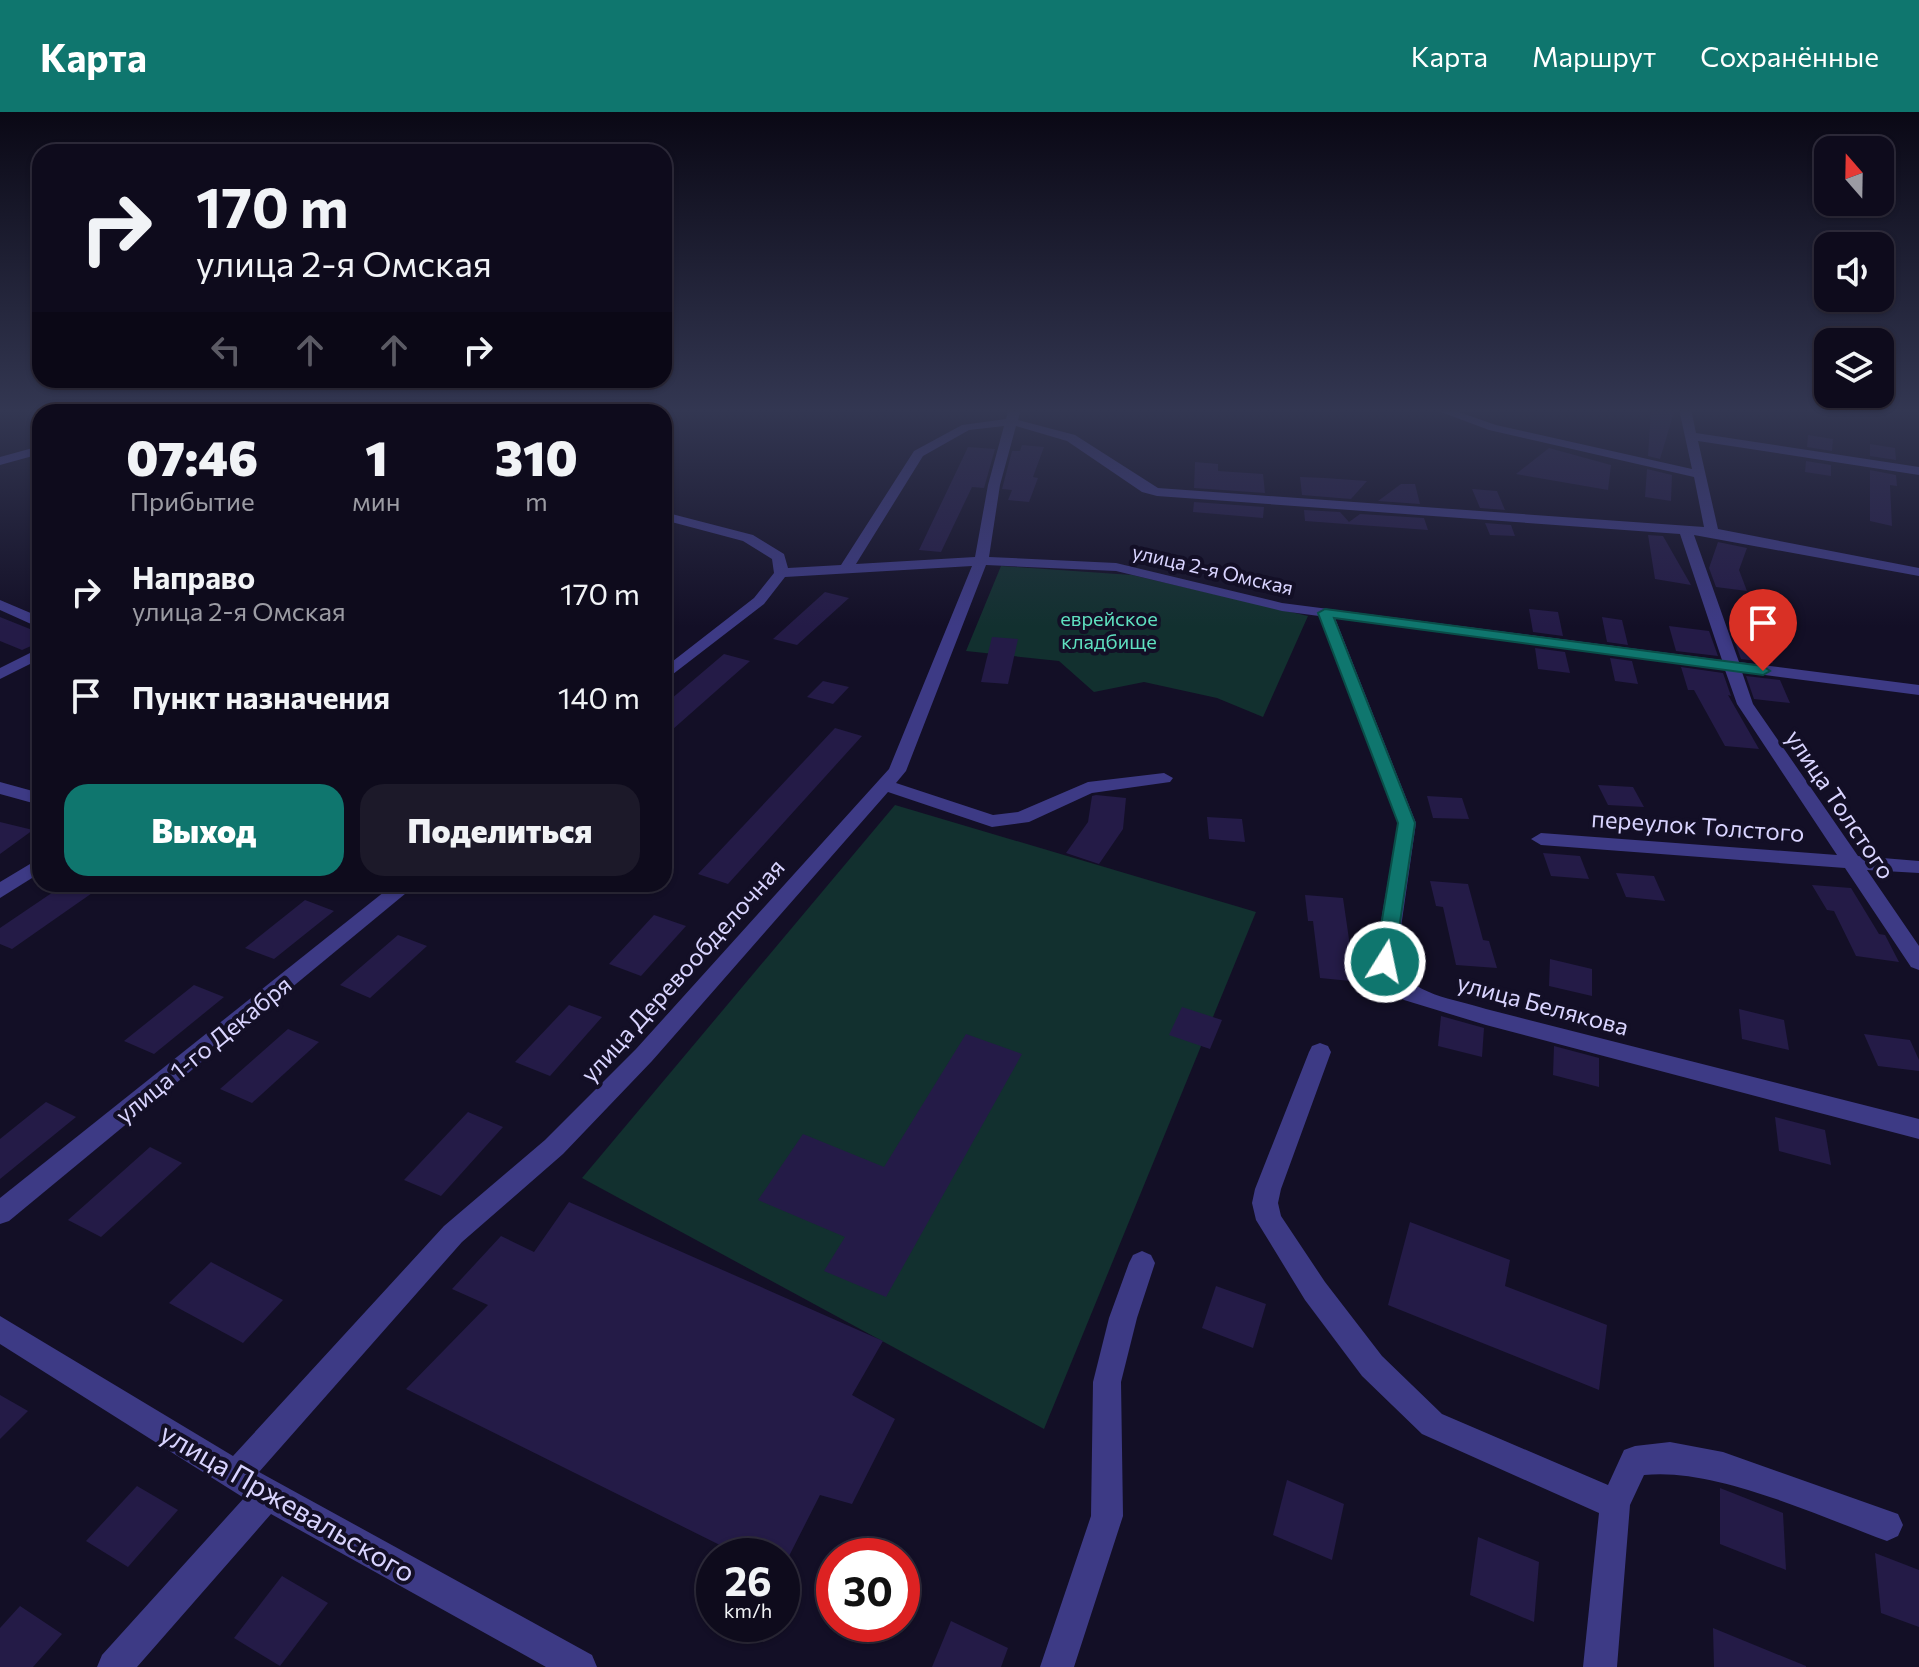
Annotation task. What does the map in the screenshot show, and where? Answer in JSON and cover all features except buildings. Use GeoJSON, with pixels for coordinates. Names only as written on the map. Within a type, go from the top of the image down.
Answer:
{"type":"FeatureCollection","features":[{"type":"Feature","properties":{"kind":"street"},"geometry":{"type":"LineString","coordinates":[[847,567],[901,482]]}},
{"type":"Feature","properties":{"kind":"street","name":"улица Деревообделочная"},"geometry":{"type":"LineString","coordinates":[[236,1475],[453,1234],[554,1147],[644,1055],[897,771],[981,561],[995,482]]}},
{"type":"Feature","properties":{"kind":"street"},"geometry":{"type":"LineString","coordinates":[[1136,482],[1157,492],[1712,532],[1919,572]]}},
{"type":"Feature","properties":{"kind":"street"},"geometry":{"type":"LineString","coordinates":[[1701,482],[1712,532]]}},
{"type":"Feature","properties":{"kind":"street"},"geometry":{"type":"LineString","coordinates":[[672,518],[748,538],[779,557],[781,573],[759,601],[672,670]]}},
{"type":"Feature","properties":{"kind":"street","name":"улица Толстого"},"geometry":{"type":"LineString","coordinates":[[1686,531],[1745,704],[1919,962]]}},
{"type":"Feature","properties":{"kind":"street","name":"улица 2-я Омская"},"geometry":{"type":"LineString","coordinates":[[781,573],[981,561],[1116,567],[1282,607],[1919,690]]}},
{"type":"Feature","properties":{"kind":"street"},"geometry":{"type":"LineString","coordinates":[[0,604],[32,619]]}},
{"type":"Feature","properties":{"kind":"street","name":"улица Белякова"},"geometry":{"type":"LineString","coordinates":[[1325,613],[1407,823],[1385,962],[1391,978],[1412,994],[1486,1017],[1919,1129]]}},
{"type":"Feature","properties":{"kind":"street"},"geometry":{"type":"LineString","coordinates":[[0,674],[32,657]]}},
{"type":"Feature","properties":{"kind":"street"},"geometry":{"type":"LineString","coordinates":[[884,785],[992,821],[1022,818],[1088,788],[1164,778]]}},
{"type":"Feature","properties":{"kind":"street"},"geometry":{"type":"LineString","coordinates":[[0,788],[32,797]]}},
{"type":"Feature","properties":{"kind":"street","name":"переулок Толстого"},"geometry":{"type":"LineString","coordinates":[[1541,839],[1919,867]]}},
{"type":"Feature","properties":{"kind":"street"},"geometry":{"type":"LineString","coordinates":[[0,891],[32,869]]}},
{"type":"Feature","properties":{"kind":"street","name":"улица 1-го Декабря"},"geometry":{"type":"LineString","coordinates":[[0,1213],[397,892]]}},
{"type":"Feature","properties":{"kind":"street"},"geometry":{"type":"LineString","coordinates":[[1320,1052],[1265,1203],[1269,1220],[1315,1291],[1372,1366],[1432,1424],[1615,1504]]}},
{"type":"Feature","properties":{"kind":"street"},"geometry":{"type":"LineString","coordinates":[[1057,1667],[1107,1516],[1107,1382],[1123,1318],[1142,1263]]}},
{"type":"Feature","properties":{"kind":"street","name":"улица Пржевальского"},"geometry":{"type":"LineString","coordinates":[[0,1329],[267,1495],[580,1667]]}},
{"type":"Feature","properties":{"kind":"street"},"geometry":{"type":"LineString","coordinates":[[1600,1667],[1615,1504],[1635,1461],[1670,1457],[1723,1467],[1887,1525]]}},
{"type":"Feature","properties":{"kind":"street"},"geometry":{"type":"LineString","coordinates":[[114,1667],[267,1495]]}},
{"type":"Feature","properties":{"kind":"green space","name":"еврейское кладбище"},"geometry":{"type":"Polygon","coordinates":[[[1001,566],[1132,575],[1308,616],[1263,717],[1217,698],[1144,682],[1094,692],[1059,661],[966,651],[1001,566]]]}},
{"type":"Feature","properties":{"kind":"green space"},"geometry":{"type":"Polygon","coordinates":[[[895,805],[1256,912],[1044,1429],[582,1178],[895,805]]]}},
{"type":"Feature","properties":{"kind":"route"},"geometry":{"type":"LineString","coordinates":[[1385,962],[1407,823],[1325,613],[1763,671]]}}]}
